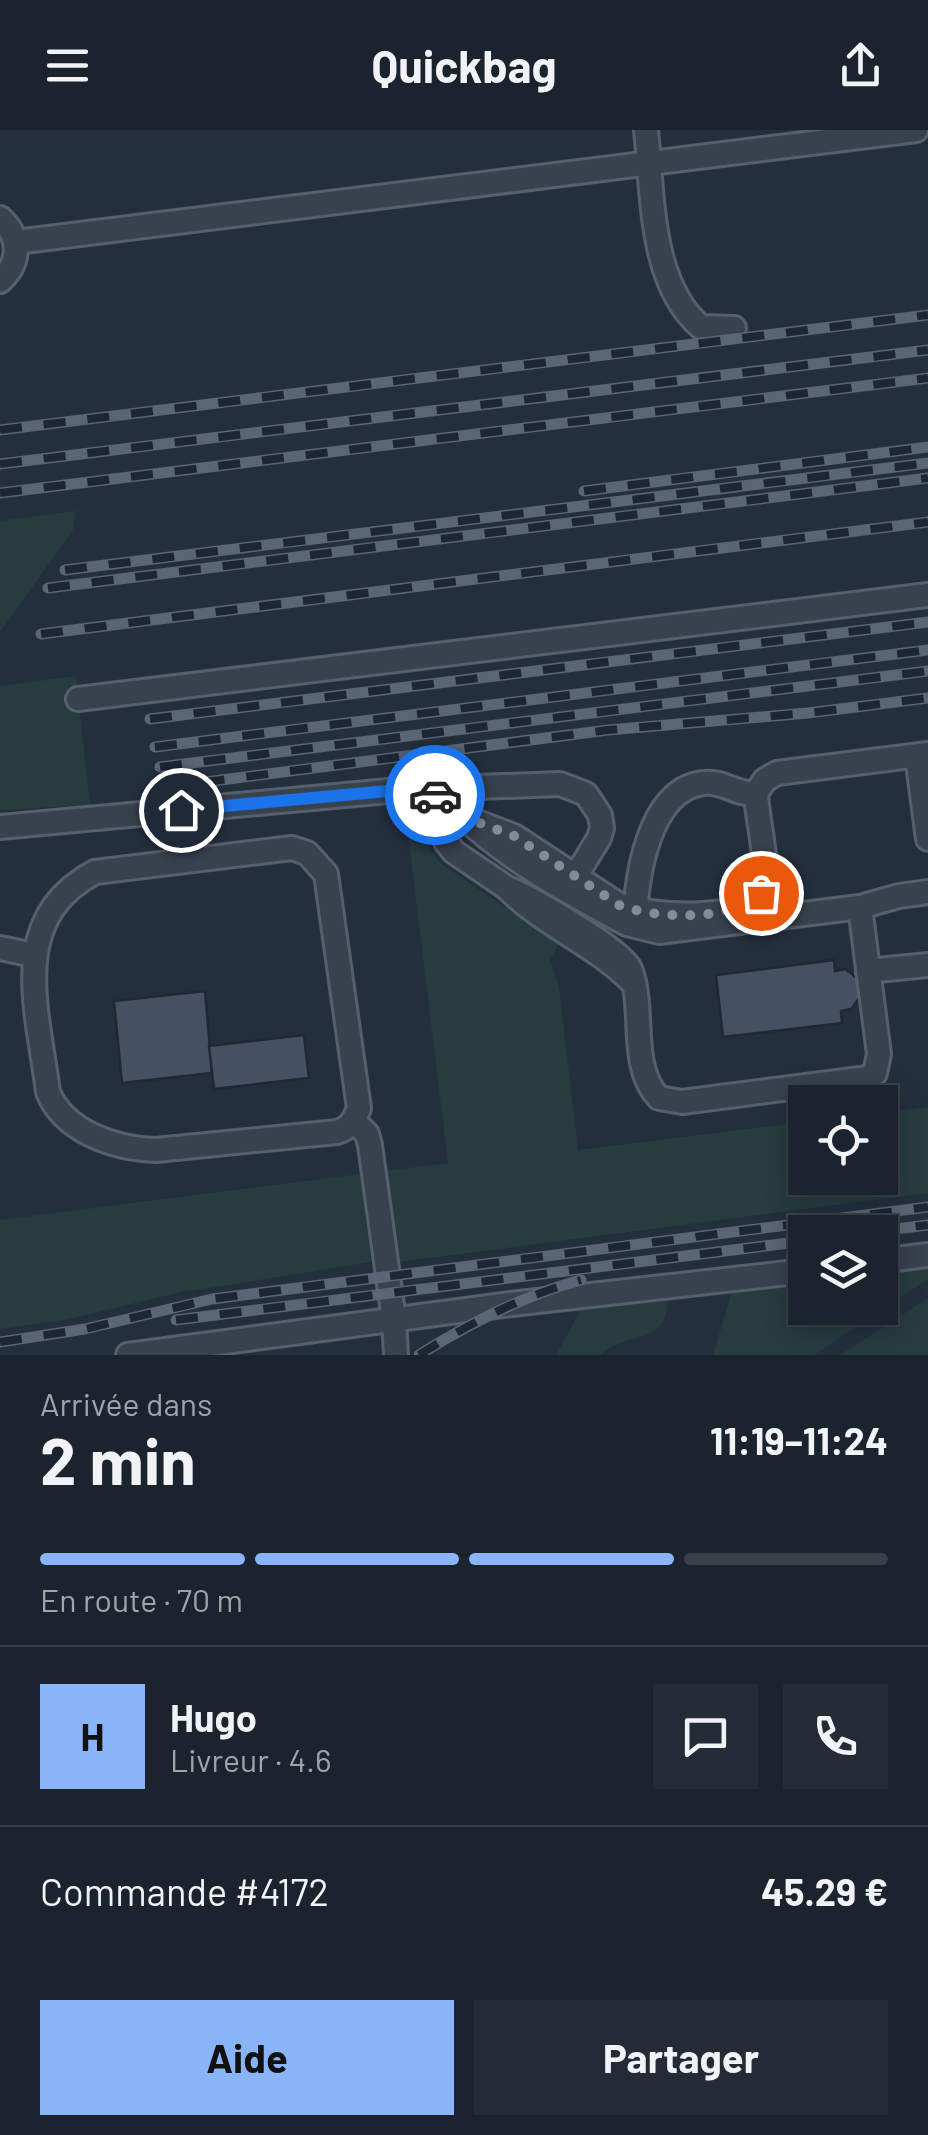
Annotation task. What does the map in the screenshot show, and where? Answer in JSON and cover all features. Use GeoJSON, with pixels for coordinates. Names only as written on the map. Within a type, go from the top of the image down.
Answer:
{"type":"FeatureCollection","features":[{"type":"Feature","properties":{"kind":"street"},"geometry":{"type":"LineString","coordinates":[[646,130],[660,252],[679,302],[702,327],[734,328]]}},
{"type":"Feature","properties":{"kind":"street"},"geometry":{"type":"LineString","coordinates":[[16,242],[916,130]]}},
{"type":"Feature","properties":{"kind":"street"},"geometry":{"type":"LineString","coordinates":[[0,218],[12,230],[16,242],[13,268],[0,281]]}},
{"type":"Feature","properties":{"kind":"street"},"geometry":{"type":"LineString","coordinates":[[78,698],[928,595]]}},
{"type":"Feature","properties":{"kind":"street"},"geometry":{"type":"LineString","coordinates":[[635,919],[741,908],[752,902],[764,884],[756,793],[765,780],[777,773],[923,755],[928,839]]}},
{"type":"Feature","properties":{"kind":"street"},"geometry":{"type":"LineString","coordinates":[[635,919],[640,860],[672,798],[699,783],[714,782],[756,793]]}},
{"type":"Feature","properties":{"kind":"street"},"geometry":{"type":"LineString","coordinates":[[0,827],[429,789],[560,784],[586,794],[600,815],[602,828],[600,838],[572,883]]}},
{"type":"Feature","properties":{"kind":"street"},"geometry":{"type":"LineString","coordinates":[[429,789],[464,817],[514,836],[572,883],[619,905],[659,932],[860,907],[928,892]]}},
{"type":"Feature","properties":{"kind":"street"},"geometry":{"type":"LineString","coordinates":[[429,789],[446,842],[454,852],[619,955],[630,968],[646,1081],[659,1098],[682,1102],[868,1078],[875,1073],[878,1054],[860,907]]}},
{"type":"Feature","properties":{"kind":"street"},"geometry":{"type":"LineString","coordinates":[[292,848],[307,853],[326,874],[359,1108],[354,1120],[347,1129],[337,1132],[156,1150],[135,1150],[88,1133],[68,1121],[48,1092],[33,955],[47,915],[74,883],[94,872],[292,848]]}},
{"type":"Feature","properties":{"kind":"street"},"geometry":{"type":"LineString","coordinates":[[0,948],[33,955]]}},
{"type":"Feature","properties":{"kind":"street"},"geometry":{"type":"LineString","coordinates":[[868,972],[928,965]]}},
{"type":"Feature","properties":{"kind":"street"},"geometry":{"type":"LineString","coordinates":[[354,1120],[367,1134],[370,1145],[396,1355]]}},
{"type":"Feature","properties":{"kind":"street"},"geometry":{"type":"LineString","coordinates":[[898,1259],[928,1255]]}},
{"type":"Feature","properties":{"kind":"street"},"geometry":{"type":"LineString","coordinates":[[128,1355],[788,1273]]}},
{"type":"Feature","properties":{"kind":"street"},"geometry":{"type":"LineString","coordinates":[[377,1355],[394,1320]]}},
{"type":"Feature","properties":{"kind":"green space"},"geometry":{"type":"Polygon","coordinates":[[[76,511],[73,530],[0,632],[0,521],[76,511]]]}},
{"type":"Feature","properties":{"kind":"green space"},"geometry":{"type":"Polygon","coordinates":[[[76,676],[90,805],[0,810],[0,686],[76,676]]]}},
{"type":"Feature","properties":{"kind":"green space"},"geometry":{"type":"Polygon","coordinates":[[[405,810],[442,864],[559,944],[550,959],[559,987],[578,1150],[788,1124],[788,1195],[898,1195],[898,1111],[928,1107],[928,1193],[398,1262],[385,1171],[448,1163],[405,810]]]}},
{"type":"Feature","properties":{"kind":"green space"},"geometry":{"type":"Polygon","coordinates":[[[360,1174],[371,1262],[177,1293],[69,1319],[0,1329],[0,1220],[360,1174]]]}},
{"type":"Feature","properties":{"kind":"green space"},"geometry":{"type":"Polygon","coordinates":[[[928,1267],[928,1279],[898,1299],[898,1271],[928,1267]]]}},
{"type":"Feature","properties":{"kind":"green space"},"geometry":{"type":"Polygon","coordinates":[[[788,1284],[788,1325],[859,1325],[814,1355],[713,1355],[732,1291],[788,1284]]]}},
{"type":"Feature","properties":{"kind":"green space"},"geometry":{"type":"Polygon","coordinates":[[[928,1298],[928,1355],[840,1355],[886,1325],[898,1325],[898,1317],[928,1298]]]}},
{"type":"Feature","properties":{"kind":"green space"},"geometry":{"type":"Polygon","coordinates":[[[668,1301],[660,1326],[652,1332],[611,1347],[601,1355],[556,1355],[581,1310],[668,1301]]]}},
{"type":"Feature","properties":{"kind":"building"},"geometry":{"type":"Polygon","coordinates":[[[834,960],[835,971],[846,969],[859,980],[861,996],[851,1009],[841,1011],[842,1023],[723,1037],[716,975],[834,960]]]}},
{"type":"Feature","properties":{"kind":"building"},"geometry":{"type":"Polygon","coordinates":[[[205,991],[212,1073],[122,1083],[114,1001],[205,991]]]}},
{"type":"Feature","properties":{"kind":"building"},"geometry":{"type":"Polygon","coordinates":[[[304,1035],[309,1078],[214,1089],[209,1046],[304,1035]]]}},
{"type":"Feature","properties":{"kind":"railway"},"geometry":{"type":"LineString","coordinates":[[0,430],[928,315]]}},
{"type":"Feature","properties":{"kind":"railway"},"geometry":{"type":"LineString","coordinates":[[0,464],[928,350]]}},
{"type":"Feature","properties":{"kind":"railway"},"geometry":{"type":"LineString","coordinates":[[0,493],[928,378]]}},
{"type":"Feature","properties":{"kind":"railway"},"geometry":{"type":"LineString","coordinates":[[584,491],[928,447]]}},
{"type":"Feature","properties":{"kind":"railway"},"geometry":{"type":"LineString","coordinates":[[65,570],[928,463]]}},
{"type":"Feature","properties":{"kind":"railway"},"geometry":{"type":"LineString","coordinates":[[48,588],[928,478]]}},
{"type":"Feature","properties":{"kind":"railway"},"geometry":{"type":"LineString","coordinates":[[41,634],[928,522]]}},
{"type":"Feature","properties":{"kind":"railway"},"geometry":{"type":"LineString","coordinates":[[150,719],[928,622]]}},
{"type":"Feature","properties":{"kind":"railway"},"geometry":{"type":"LineString","coordinates":[[155,747],[928,650]]}},
{"type":"Feature","properties":{"kind":"railway"},"geometry":{"type":"LineString","coordinates":[[160,767],[928,671]]}},
{"type":"Feature","properties":{"kind":"railway"},"geometry":{"type":"LineString","coordinates":[[159,788],[608,730],[928,698]]}},
{"type":"Feature","properties":{"kind":"railway"},"geometry":{"type":"LineString","coordinates":[[0,1342],[85,1329],[212,1299],[928,1207]]}},
{"type":"Feature","properties":{"kind":"railway"},"geometry":{"type":"LineString","coordinates":[[898,1229],[928,1225]]}},
{"type":"Feature","properties":{"kind":"railway"},"geometry":{"type":"LineString","coordinates":[[176,1320],[788,1243]]}},
{"type":"Feature","properties":{"kind":"railway"},"geometry":{"type":"LineString","coordinates":[[419,1355],[497,1312],[581,1280]]}},
{"type":"Feature","properties":{"kind":"way so far"},"geometry":{"type":"LineString","coordinates":[[435,795],[464,817],[514,836],[635,912],[678,916],[741,908],[761,893]]}},
{"type":"Feature","properties":{"kind":"route"},"geometry":{"type":"LineString","coordinates":[[181,810],[399,790],[429,789],[435,795]]}}]}
